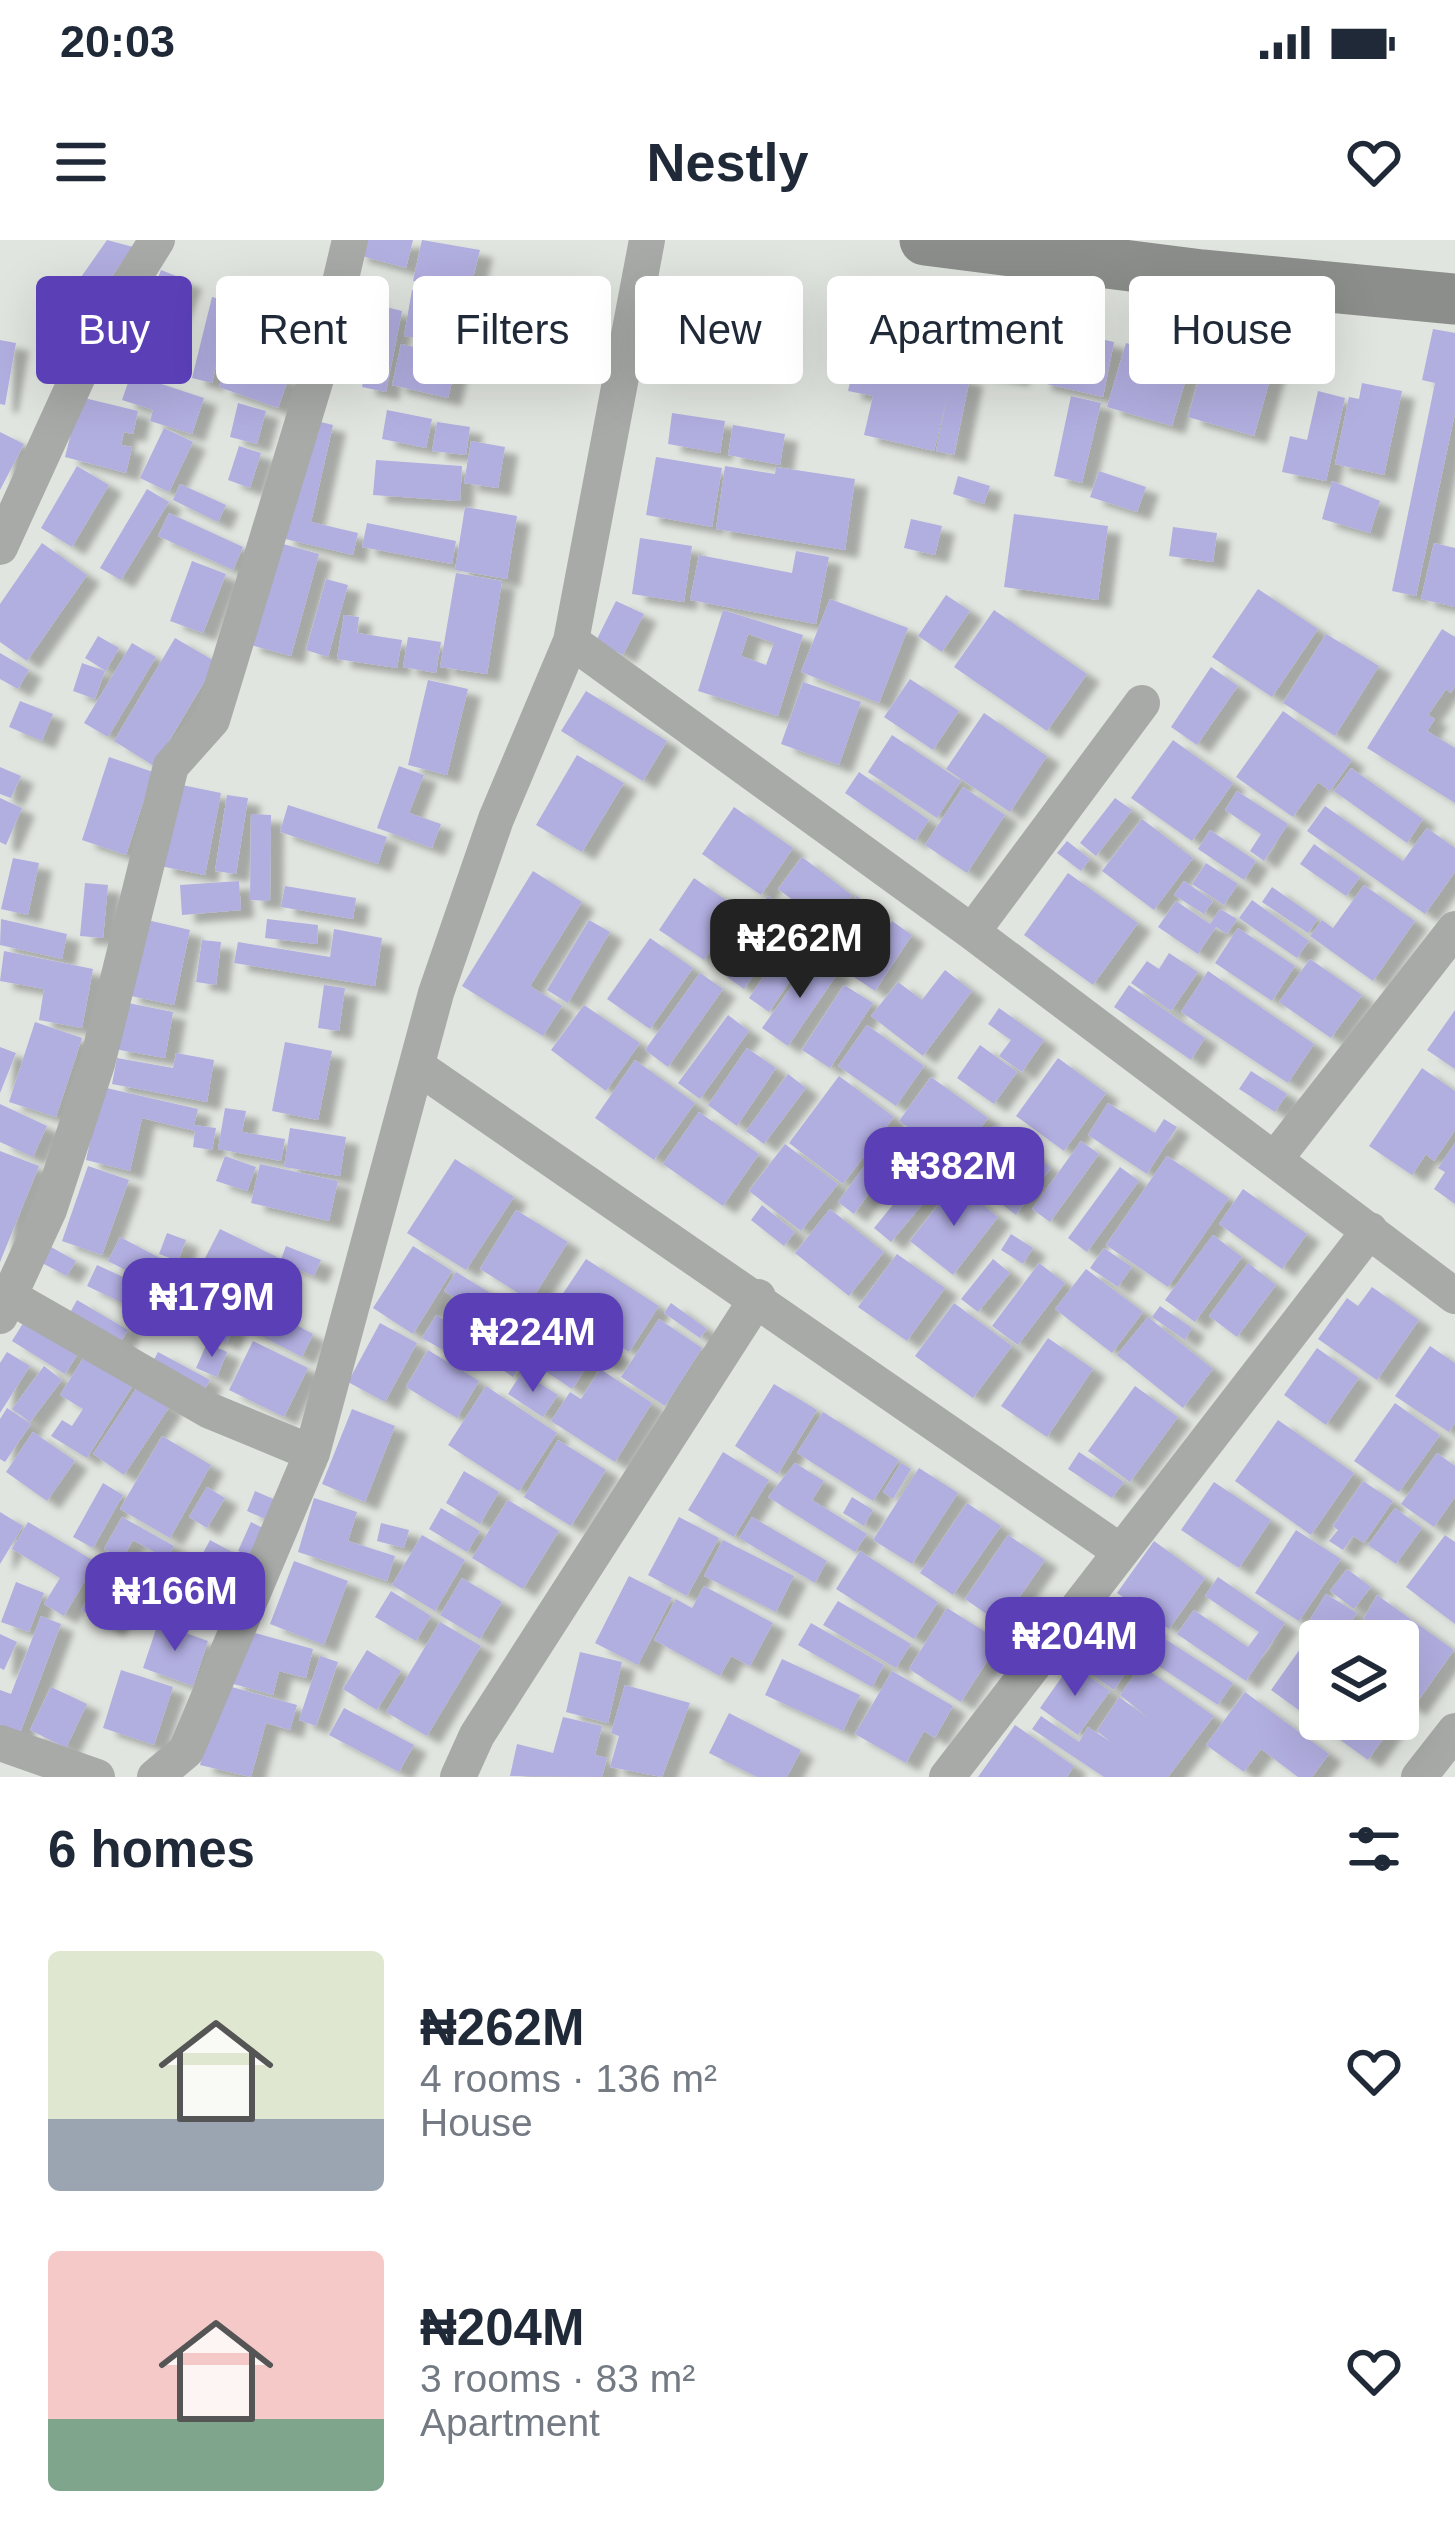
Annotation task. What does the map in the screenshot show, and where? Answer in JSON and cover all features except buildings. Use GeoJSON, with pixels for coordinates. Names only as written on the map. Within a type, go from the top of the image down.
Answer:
{"type":"FeatureCollection","features":[{"type":"Feature","properties":{"kind":"street"},"geometry":{"type":"LineString","coordinates":[[0,547],[94,341],[157,240]]}},
{"type":"Feature","properties":{"kind":"street"},"geometry":{"type":"LineString","coordinates":[[312,1453],[208,1410],[4,1306],[49,1210],[97,1064],[172,766],[212,720],[322,359],[350,240]]}},
{"type":"Feature","properties":{"kind":"street"},"geometry":{"type":"LineString","coordinates":[[155,1777],[186,1751],[312,1453],[436,993],[496,819],[571,640],[647,240]]}},
{"type":"Feature","properties":{"kind":"street"},"geometry":{"type":"LineString","coordinates":[[925,240],[1202,275],[1455,299]]}},
{"type":"Feature","properties":{"kind":"street"},"geometry":{"type":"LineString","coordinates":[[571,640],[971,932],[1455,1296]]}},
{"type":"Feature","properties":{"kind":"street"},"geometry":{"type":"LineString","coordinates":[[971,932],[1142,703]]}},
{"type":"Feature","properties":{"kind":"street"},"geometry":{"type":"LineString","coordinates":[[1275,1159],[1455,929]]}},
{"type":"Feature","properties":{"kind":"street"},"geometry":{"type":"LineString","coordinates":[[418,1066],[1121,1552]]}},
{"type":"Feature","properties":{"kind":"street"},"geometry":{"type":"LineString","coordinates":[[947,1777],[1370,1230]]}},
{"type":"Feature","properties":{"kind":"street"},"geometry":{"type":"LineString","coordinates":[[458,1777],[477,1735],[758,1297]]}},
{"type":"Feature","properties":{"kind":"street"},"geometry":{"type":"LineString","coordinates":[[1419,1777],[1455,1731]]}},
{"type":"Feature","properties":{"kind":"street"},"geometry":{"type":"LineString","coordinates":[[0,1743],[97,1777]]}}]}
